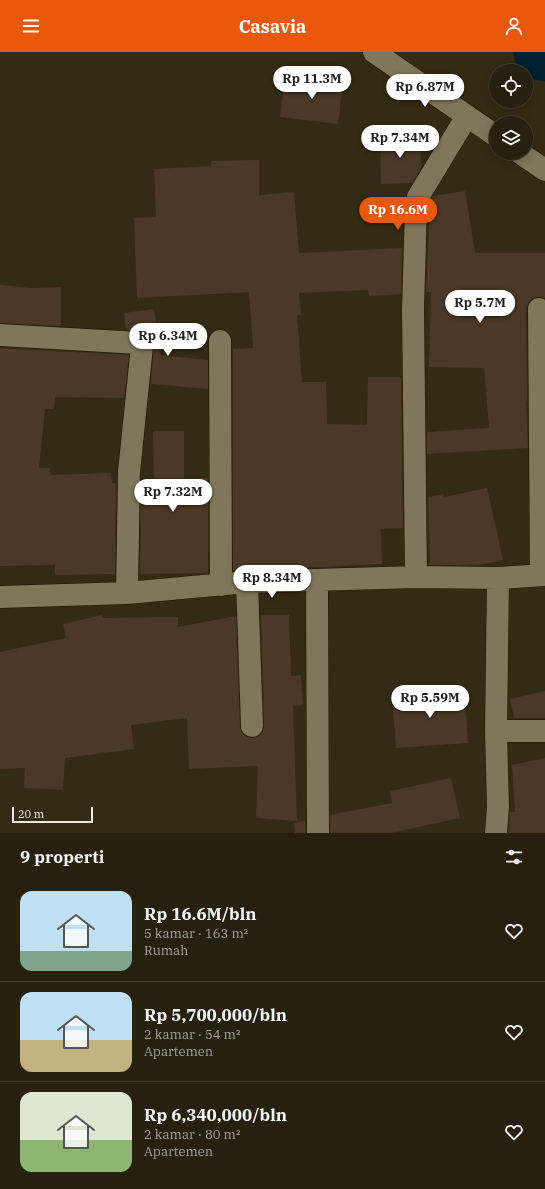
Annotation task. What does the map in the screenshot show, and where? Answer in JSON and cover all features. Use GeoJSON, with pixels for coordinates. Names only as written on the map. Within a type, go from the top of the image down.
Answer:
{"type":"FeatureCollection","features":[{"type":"Feature","properties":{"kind":"street"},"geometry":{"type":"LineString","coordinates":[[374,52],[489,131]]}},
{"type":"Feature","properties":{"kind":"street"},"geometry":{"type":"LineString","coordinates":[[416,577],[413,309],[416,207],[418,197],[467,116]]}},
{"type":"Feature","properties":{"kind":"street"},"geometry":{"type":"LineString","coordinates":[[530,160],[545,170]]}},
{"type":"Feature","properties":{"kind":"street"},"geometry":{"type":"LineString","coordinates":[[0,597],[127,593],[247,582],[317,582],[416,577],[498,578],[543,575],[542,419],[539,309]]}},
{"type":"Feature","properties":{"kind":"street"},"geometry":{"type":"LineString","coordinates":[[0,334],[139,343],[142,346],[129,472],[127,593]]}},
{"type":"Feature","properties":{"kind":"street"},"geometry":{"type":"LineString","coordinates":[[220,341],[221,585]]}},
{"type":"Feature","properties":{"kind":"street"},"geometry":{"type":"LineString","coordinates":[[496,833],[498,807],[496,731],[498,578]]}},
{"type":"Feature","properties":{"kind":"street"},"geometry":{"type":"LineString","coordinates":[[247,582],[252,726]]}},
{"type":"Feature","properties":{"kind":"street"},"geometry":{"type":"LineString","coordinates":[[317,582],[318,833]]}},
{"type":"Feature","properties":{"kind":"street"},"geometry":{"type":"LineString","coordinates":[[496,731],[545,730]]}},
{"type":"Feature","properties":{"kind":"building"},"geometry":{"type":"Polygon","coordinates":[[[285,77],[343,84],[338,124],[280,117],[285,77]]]}},
{"type":"Feature","properties":{"kind":"building"},"geometry":{"type":"Polygon","coordinates":[[[420,136],[421,168],[412,183],[381,184],[380,137],[420,136]]]}},
{"type":"Feature","properties":{"kind":"building"},"geometry":{"type":"Polygon","coordinates":[[[259,160],[259,195],[294,192],[299,253],[402,248],[401,294],[369,296],[368,290],[299,293],[301,315],[297,315],[302,382],[326,382],[327,424],[367,425],[368,377],[401,377],[403,528],[381,529],[382,564],[233,571],[233,349],[253,348],[249,292],[137,298],[134,218],[156,217],[154,169],[211,166],[211,161],[259,160]]]}},
{"type":"Feature","properties":{"kind":"building"},"geometry":{"type":"Polygon","coordinates":[[[465,191],[475,253],[545,253],[545,298],[532,298],[526,309],[526,401],[528,448],[427,454],[427,432],[489,428],[484,368],[429,367],[431,292],[426,292],[430,202],[433,196],[465,191]]]}},
{"type":"Feature","properties":{"kind":"building"},"geometry":{"type":"Polygon","coordinates":[[[0,285],[31,288],[61,287],[61,326],[0,323],[0,285]]]}},
{"type":"Feature","properties":{"kind":"building"},"geometry":{"type":"Polygon","coordinates":[[[154,309],[160,355],[208,360],[208,389],[151,384],[154,342],[148,334],[140,331],[126,330],[124,313],[154,309]]]}},
{"type":"Feature","properties":{"kind":"building"},"geometry":{"type":"Polygon","coordinates":[[[0,348],[129,355],[124,398],[55,397],[54,409],[45,409],[39,468],[50,468],[51,475],[111,473],[112,483],[116,483],[115,574],[55,575],[55,565],[0,566],[0,348]]]}},
{"type":"Feature","properties":{"kind":"building"},"geometry":{"type":"Polygon","coordinates":[[[153,431],[184,431],[184,479],[208,478],[208,573],[140,574],[141,482],[154,481],[153,431]]]}},
{"type":"Feature","properties":{"kind":"building"},"geometry":{"type":"Polygon","coordinates":[[[487,488],[503,560],[480,565],[430,565],[428,497],[443,494],[444,497],[487,488]]]}},
{"type":"Feature","properties":{"kind":"building"},"geometry":{"type":"Polygon","coordinates":[[[102,615],[102,618],[178,617],[178,627],[236,616],[240,726],[242,733],[246,737],[252,738],[259,736],[263,732],[264,726],[261,615],[289,615],[291,676],[301,675],[303,705],[293,706],[297,821],[256,818],[258,766],[189,769],[187,718],[131,725],[134,749],[65,758],[63,790],[24,788],[25,768],[0,769],[0,652],[66,638],[63,624],[102,615]]]}},
{"type":"Feature","properties":{"kind":"building"},"geometry":{"type":"Polygon","coordinates":[[[464,690],[468,743],[396,748],[392,696],[464,690]]]}},
{"type":"Feature","properties":{"kind":"building"},"geometry":{"type":"Polygon","coordinates":[[[545,691],[545,718],[514,718],[510,699],[545,691]]]}},
{"type":"Feature","properties":{"kind":"building"},"geometry":{"type":"Polygon","coordinates":[[[545,758],[545,833],[509,833],[510,812],[515,812],[512,765],[545,758]]]}},
{"type":"Feature","properties":{"kind":"building"},"geometry":{"type":"Polygon","coordinates":[[[451,778],[460,818],[391,833],[330,833],[330,815],[392,803],[390,791],[451,778]]]}},
{"type":"Feature","properties":{"kind":"building"},"geometry":{"type":"Polygon","coordinates":[[[305,821],[306,833],[295,833],[294,823],[305,821]]]}},
{"type":"Feature","properties":{"kind":"waterway"},"geometry":{"type":"LineString","coordinates":[[538,52],[545,57]]}}]}
